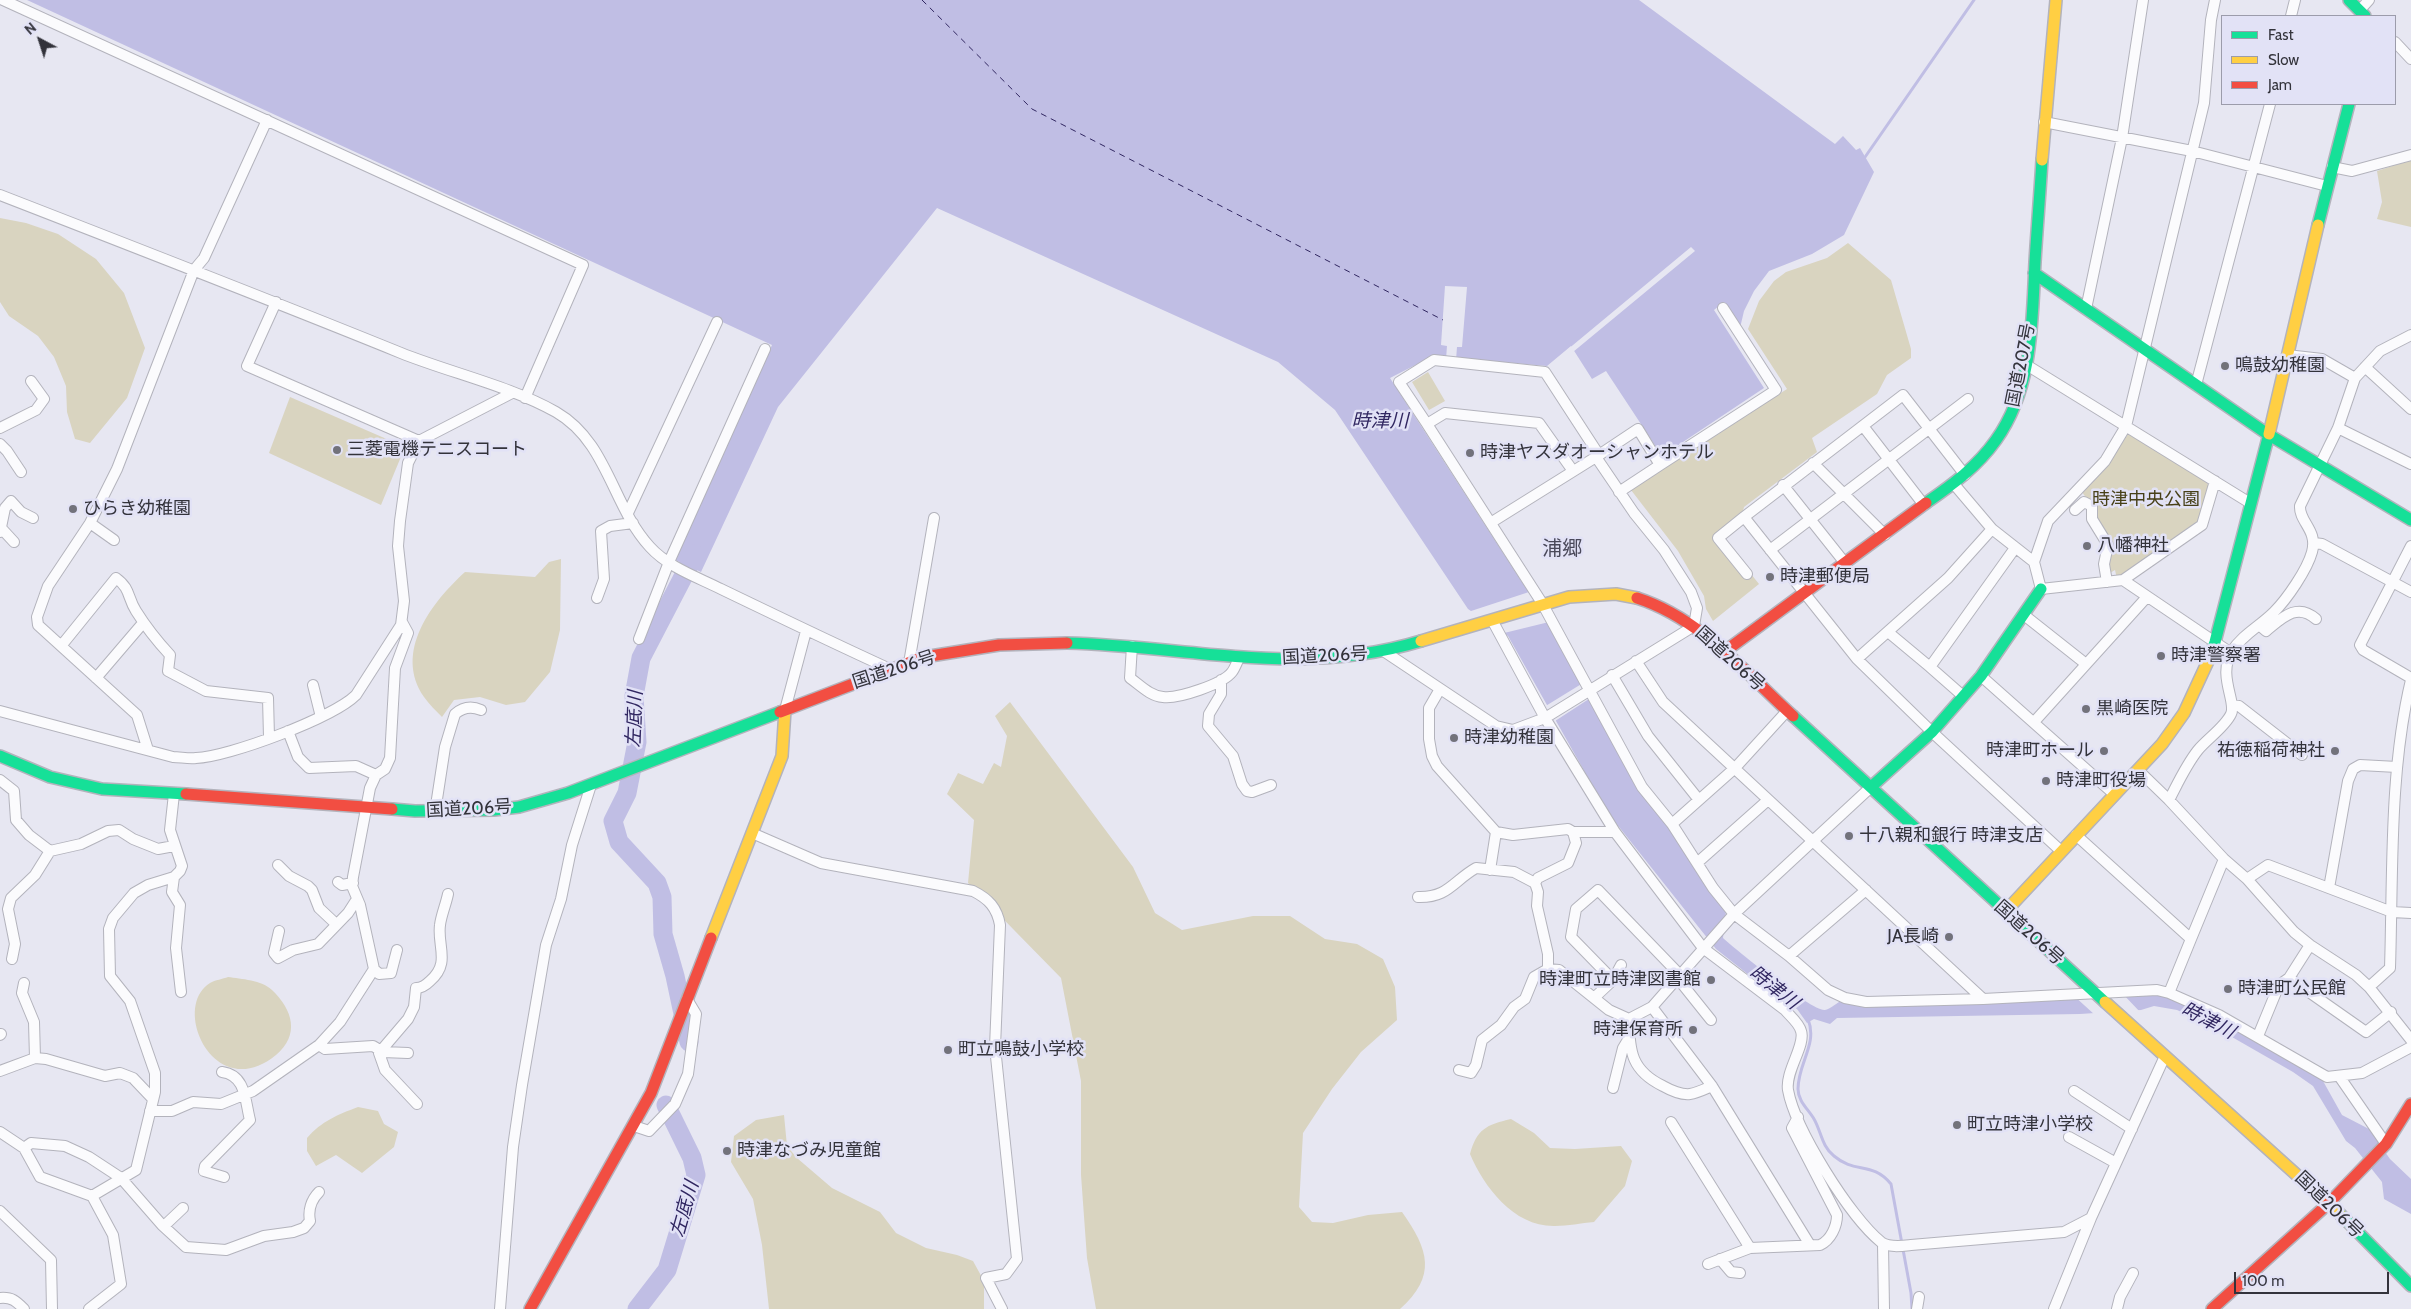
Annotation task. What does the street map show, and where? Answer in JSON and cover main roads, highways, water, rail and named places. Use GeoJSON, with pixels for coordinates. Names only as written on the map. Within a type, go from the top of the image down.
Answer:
{"type":"FeatureCollection","features":[{"type":"Feature","properties":{"kind":"main road","name":"国道207号"},"geometry":{"type":"LineString","coordinates":[[1724,652],[1964,475],[1993,447],[2007,424],[2018,396],[2029,341],[2044,122],[2056,0]]}},
{"type":"Feature","properties":{"kind":"main road"},"geometry":{"type":"LineString","coordinates":[[2349,0],[2362,13]]}},
{"type":"Feature","properties":{"kind":"main road"},"geometry":{"type":"LineString","coordinates":[[2005,912],[2162,744],[2184,713],[2200,681],[2215,642],[2250,502],[2269,436],[2327,186],[2349,105]]}},
{"type":"Feature","properties":{"kind":"main road"},"geometry":{"type":"LineString","coordinates":[[2034,273],[2269,436],[2318,467],[2411,520]]}},
{"type":"Feature","properties":{"kind":"main road"},"geometry":{"type":"LineString","coordinates":[[1871,787],[1932,732],[1981,676],[2041,589]]}},
{"type":"Feature","properties":{"kind":"main road","name":"国道206号"},"geometry":{"type":"LineString","coordinates":[[0,756],[50,777],[102,789],[435,812],[494,810],[519,806],[618,775],[924,657],[999,645],[1069,642],[1132,646],[1239,658],[1328,659],[1385,652],[1474,627],[1542,603],[1598,592],[1621,594],[1648,600],[1694,626],[1724,652],[2005,912],[2329,1203],[2411,1286]]}},
{"type":"Feature","properties":{"kind":"main road"},"geometry":{"type":"LineString","coordinates":[[530,1309],[651,1093],[782,756],[785,710]]}},
{"type":"Feature","properties":{"kind":"main road"},"geometry":{"type":"LineString","coordinates":[[2212,1309],[2329,1203],[2363,1168],[2386,1144],[2411,1104]]}},
{"type":"Feature","properties":{"kind":"water","name":"時津川"},"geometry":{"type":"Polygon","coordinates":[[[27,0],[1639,0],[1835,144],[1843,136],[1856,150],[1860,148],[1874,172],[1844,235],[1812,254],[1769,271],[1754,291],[1744,311],[1740,328],[1724,302],[1714,310],[1764,388],[1662,456],[1606,371],[1592,379],[1571,346],[1547,366],[1433,356],[1390,378],[1549,624],[1671,829],[1726,911],[1723,938],[1791,991],[1818,1008],[1825,1010],[1842,1000],[2157,994],[2190,1005],[2327,1078],[2323,1081],[2342,1115],[2369,1129],[2390,1159],[2411,1179],[2411,1214],[2384,1199],[2382,1182],[2355,1148],[2346,1141],[2313,1086],[2293,1072],[2218,1029],[2177,1010],[2154,1006],[2141,1010],[2080,1014],[1837,1018],[1830,1024],[1814,1019],[1807,1023],[1797,1009],[1778,998],[1716,949],[1608,813],[1508,636],[1468,609],[1335,410],[1278,362],[937,208],[778,407],[701,572],[673,559],[772,345],[27,0]]]}},
{"type":"Feature","properties":{"kind":"waterway"},"geometry":{"type":"LineString","coordinates":[[1863,160],[1974,0]]}},
{"type":"Feature","properties":{"kind":"waterway","name":"左底川"},"geometry":{"type":"LineString","coordinates":[[689,1042],[675,976],[663,934],[662,897],[657,883],[619,842],[613,821],[627,793],[637,742],[634,696],[641,658],[695,554]]}},
{"type":"Feature","properties":{"kind":"waterway"},"geometry":{"type":"LineString","coordinates":[[1808,1019],[1811,1037],[1801,1071],[1798,1093],[1814,1119],[1824,1144],[1834,1156],[1849,1165],[1877,1172],[1891,1184],[1911,1293],[1912,1309]]}},
{"type":"Feature","properties":{"kind":"waterway","name":"左底川"},"geometry":{"type":"LineString","coordinates":[[637,1309],[667,1270],[696,1175],[692,1158],[666,1105]]}},
{"type":"Feature","properties":{"kind":"place","name":"鳴鼓幼稚園"},"geometry":{"type":"Point","coordinates":[2225,366]}},
{"type":"Feature","properties":{"kind":"place","name":"三菱電機テニスコート"},"geometry":{"type":"Point","coordinates":[337,450]}},
{"type":"Feature","properties":{"kind":"place","name":"時津ヤスダオーシャンホテル"},"geometry":{"type":"Point","coordinates":[1470,453]}},
{"type":"Feature","properties":{"kind":"place","name":"ひらき幼稚園"},"geometry":{"type":"Point","coordinates":[73,509]}},
{"type":"Feature","properties":{"kind":"place","name":"八幡神社"},"geometry":{"type":"Point","coordinates":[2087,546]}},
{"type":"Feature","properties":{"kind":"place","name":"時津郵便局"},"geometry":{"type":"Point","coordinates":[1770,577]}},
{"type":"Feature","properties":{"kind":"place","name":"時津警察署"},"geometry":{"type":"Point","coordinates":[2161,656]}},
{"type":"Feature","properties":{"kind":"place","name":"黒崎医院"},"geometry":{"type":"Point","coordinates":[2086,709]}},
{"type":"Feature","properties":{"kind":"place","name":"時津幼稚園"},"geometry":{"type":"Point","coordinates":[1454,738]}},
{"type":"Feature","properties":{"kind":"place","name":"時津町ホール"},"geometry":{"type":"Point","coordinates":[2104,751]}},
{"type":"Feature","properties":{"kind":"place","name":"祐徳稲荷神社"},"geometry":{"type":"Point","coordinates":[2335,751]}},
{"type":"Feature","properties":{"kind":"place","name":"時津町役場"},"geometry":{"type":"Point","coordinates":[2046,781]}},
{"type":"Feature","properties":{"kind":"place","name":"十八親和銀行 時津支店"},"geometry":{"type":"Point","coordinates":[1849,836]}},
{"type":"Feature","properties":{"kind":"place","name":"JA長崎"},"geometry":{"type":"Point","coordinates":[1949,937]}},
{"type":"Feature","properties":{"kind":"place","name":"時津町立時津図書館"},"geometry":{"type":"Point","coordinates":[1711,980]}},
{"type":"Feature","properties":{"kind":"place","name":"時津町公民館"},"geometry":{"type":"Point","coordinates":[2228,989]}},
{"type":"Feature","properties":{"kind":"place","name":"時津保育所"},"geometry":{"type":"Point","coordinates":[1693,1030]}},
{"type":"Feature","properties":{"kind":"place","name":"町立鳴鼓小学校"},"geometry":{"type":"Point","coordinates":[948,1050]}},
{"type":"Feature","properties":{"kind":"place","name":"町立時津小学校"},"geometry":{"type":"Point","coordinates":[1957,1125]}},
{"type":"Feature","properties":{"kind":"place","name":"時津なづみ児童館"},"geometry":{"type":"Point","coordinates":[727,1151]}},
{"type":"Feature","properties":{"kind":"district","name":"浦郷"},"geometry":{"type":"Point","coordinates":[1562,549]}},
{"type":"Feature","properties":{"kind":"park label","name":"時津中央公園"},"geometry":{"type":"Point","coordinates":[2146,500]}}]}
